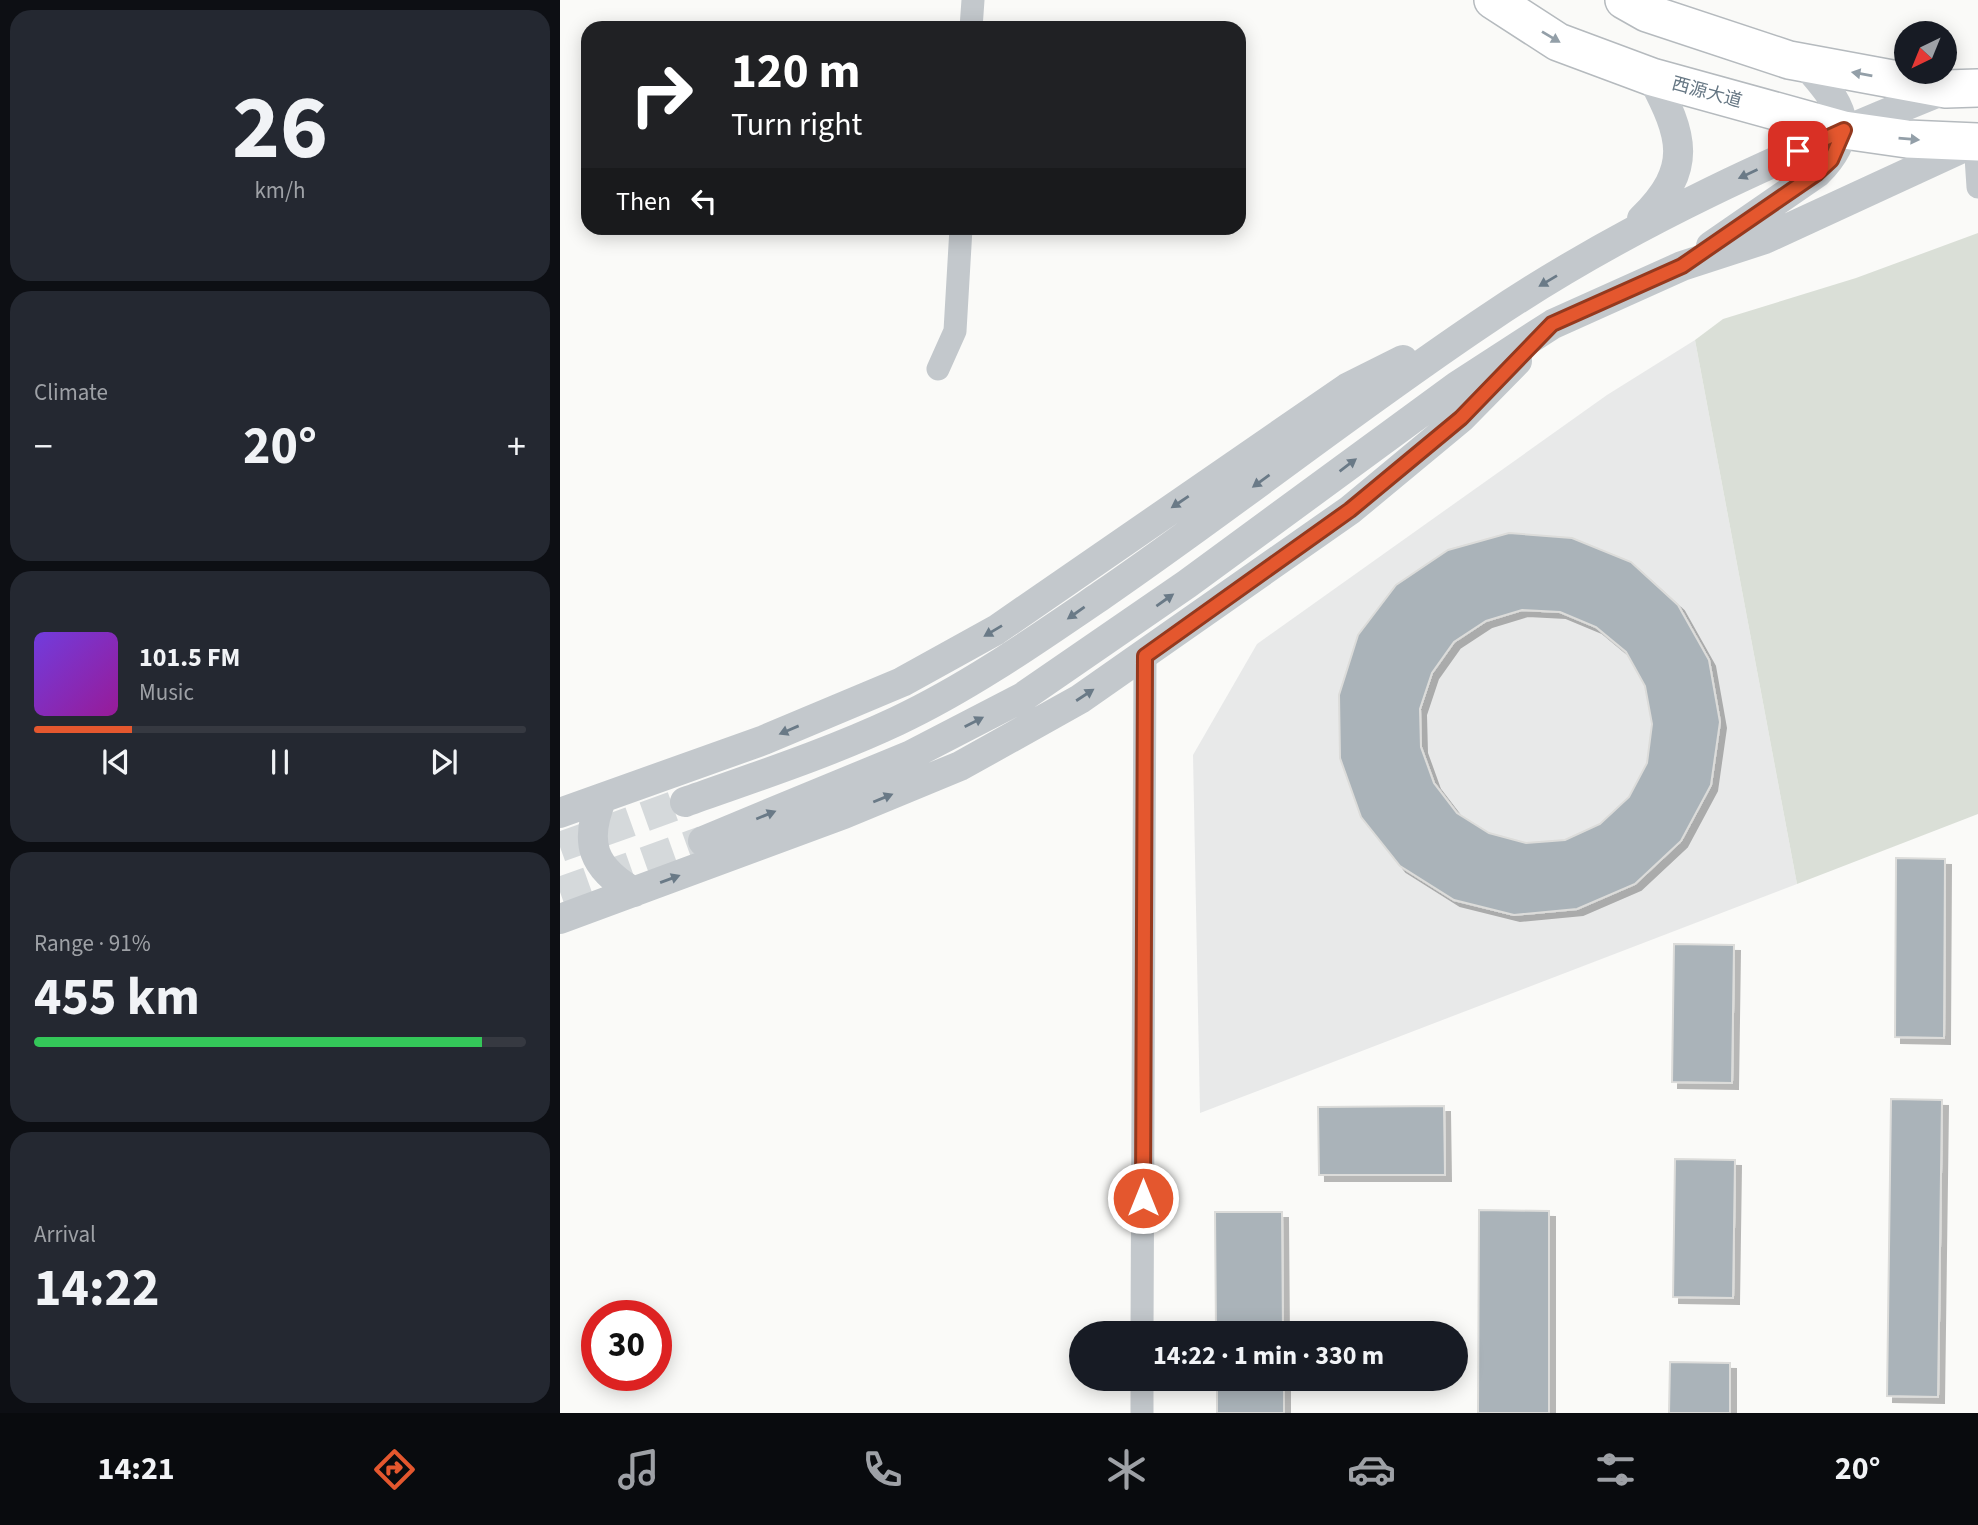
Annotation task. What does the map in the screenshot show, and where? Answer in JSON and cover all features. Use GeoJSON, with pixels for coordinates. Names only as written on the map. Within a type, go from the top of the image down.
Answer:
{"type":"FeatureCollection","features":[{"type":"Feature","properties":{"kind":"main road","name":"西源大道"},"geometry":{"type":"LineString","coordinates":[[1493,0],[1558,42],[1652,77],[1844,130],[1907,139],[1977,142]]}},
{"type":"Feature","properties":{"kind":"main road"},"geometry":{"type":"LineString","coordinates":[[1624,0],[1647,13],[1805,63],[1962,88]]}},
{"type":"Feature","properties":{"kind":"street"},"geometry":{"type":"LineString","coordinates":[[972,21],[973,0]]}},
{"type":"Feature","properties":{"kind":"street"},"geometry":{"type":"LineString","coordinates":[[1682,266],[1817,173],[1831,160],[1844,130],[1840,110],[1828,90],[1805,63]]}},
{"type":"Feature","properties":{"kind":"street"},"geometry":{"type":"LineString","coordinates":[[1630,232],[1672,184],[1680,159],[1673,117],[1652,77]]}},
{"type":"Feature","properties":{"kind":"street"},"geometry":{"type":"LineString","coordinates":[[685,802],[897,721],[1014,656],[1491,316],[1630,232],[1844,130],[1962,88]]}},
{"type":"Feature","properties":{"kind":"street"},"geometry":{"type":"LineString","coordinates":[[703,841],[911,755],[1023,697],[1187,584],[1457,386],[1552,324],[1682,266],[1765,239],[1977,142],[1978,187]]}},
{"type":"Feature","properties":{"kind":"street"},"geometry":{"type":"LineString","coordinates":[[938,369],[955,331],[961,235]]}},
{"type":"Feature","properties":{"kind":"street"},"geometry":{"type":"LineString","coordinates":[[560,813],[764,740],[902,682],[996,630],[1347,388],[1491,316]]}},
{"type":"Feature","properties":{"kind":"street"},"geometry":{"type":"LineString","coordinates":[[560,919],[844,814],[960,766],[1080,699],[1350,510],[1461,418],[1552,324]]}},
{"type":"Feature","properties":{"kind":"street"},"geometry":{"type":"LineString","coordinates":[[1142,1321],[1145,656]]}},
{"type":"Feature","properties":{"kind":"street"},"geometry":{"type":"LineString","coordinates":[[602,798],[594,818],[593,846],[599,863],[612,879],[634,892]]}},
{"type":"Feature","properties":{"kind":"street"},"geometry":{"type":"LineString","coordinates":[[1142,1391],[1142,1413]]}},
{"type":"Feature","properties":{"kind":"shaded area"},"geometry":{"type":"Polygon","coordinates":[[[1978,233],[1978,814],[1797,884],[1695,340],[1723,319],[1856,278],[1978,233]]]}},
{"type":"Feature","properties":{"kind":"shaded area"},"geometry":{"type":"Polygon","coordinates":[[[1695,340],[1797,884],[1200,1113],[1193,755],[1257,644],[1607,395],[1695,340]]]}},
{"type":"Feature","properties":{"kind":"building"},"geometry":{"type":"Polygon","coordinates":[[[1509,533],[1572,538],[1631,562],[1678,605],[1709,660],[1720,722],[1711,785],[1681,841],[1635,884],[1577,909],[1514,915],[1454,900],[1400,866],[1361,817],[1340,758],[1339,695],[1358,635],[1396,585],[1448,550],[1509,533]],[[1522,610],[1486,621],[1454,642],[1432,673],[1420,709],[1421,747],[1434,783],[1457,813],[1489,833],[1526,843],[1565,840],[1600,824],[1629,797],[1647,763],[1652,724],[1645,686],[1626,652],[1596,627],[1560,612],[1522,610]]]}},
{"type":"Feature","properties":{"kind":"building"},"geometry":{"type":"Polygon","coordinates":[[[1896,858],[1945,859],[1944,1038],[1895,1037],[1896,858]]]}},
{"type":"Feature","properties":{"kind":"building"},"geometry":{"type":"Polygon","coordinates":[[[1674,944],[1734,945],[1732,1083],[1672,1082],[1674,944]]]}},
{"type":"Feature","properties":{"kind":"building"},"geometry":{"type":"Polygon","coordinates":[[[1891,1099],[1942,1100],[1938,1397],[1887,1396],[1891,1099]]]}},
{"type":"Feature","properties":{"kind":"building"},"geometry":{"type":"Polygon","coordinates":[[[1444,1106],[1445,1175],[1319,1175],[1318,1107],[1444,1106]]]}},
{"type":"Feature","properties":{"kind":"building"},"geometry":{"type":"Polygon","coordinates":[[[1675,1159],[1735,1160],[1733,1298],[1673,1297],[1675,1159]]]}},
{"type":"Feature","properties":{"kind":"building"},"geometry":{"type":"Polygon","coordinates":[[[1479,1210],[1549,1211],[1549,1413],[1478,1413],[1479,1210]]]}},
{"type":"Feature","properties":{"kind":"building"},"geometry":{"type":"Polygon","coordinates":[[[1215,1212],[1282,1212],[1283,1321],[1216,1321],[1215,1212]]]}},
{"type":"Feature","properties":{"kind":"building"},"geometry":{"type":"Polygon","coordinates":[[[1670,1362],[1730,1363],[1730,1413],[1669,1413],[1670,1362]]]}},
{"type":"Feature","properties":{"kind":"building"},"geometry":{"type":"Polygon","coordinates":[[[1217,1391],[1284,1391],[1284,1413],[1217,1413],[1217,1391]]]}},
{"type":"Feature","properties":{"kind":"tunnel"},"geometry":{"type":"LineString","coordinates":[[560,847],[685,802]]}},
{"type":"Feature","properties":{"kind":"tunnel"},"geometry":{"type":"LineString","coordinates":[[560,892],[703,841]]}},
{"type":"Feature","properties":{"kind":"route"},"geometry":{"type":"LineString","coordinates":[[1143,1198],[1145,656],[1350,510],[1461,418],[1552,324],[1682,266],[1817,173],[1831,160],[1844,130],[1798,151]]}}]}
